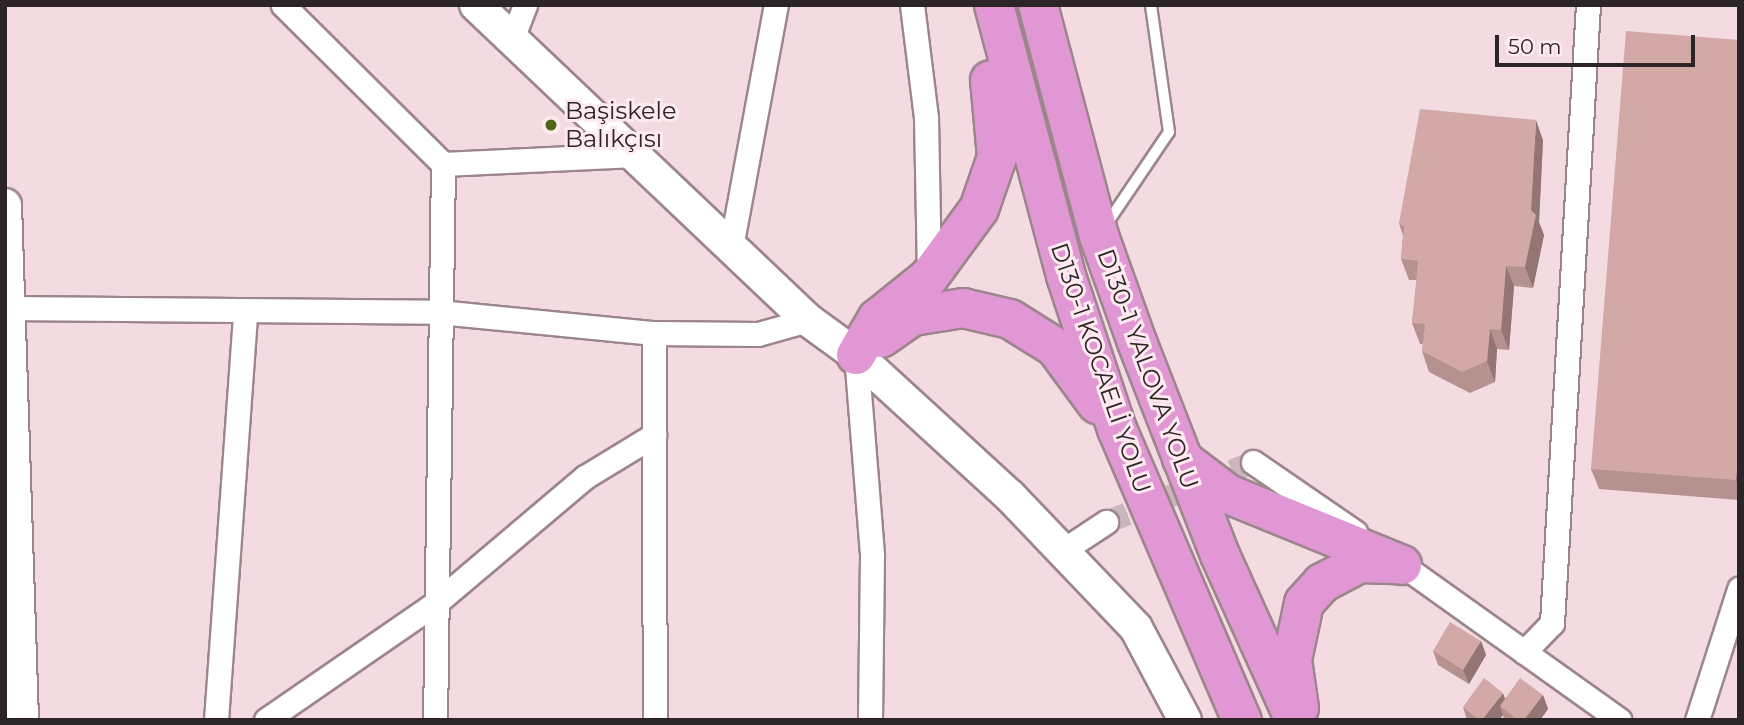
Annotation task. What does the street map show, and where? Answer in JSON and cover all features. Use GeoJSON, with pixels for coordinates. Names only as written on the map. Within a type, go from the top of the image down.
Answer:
{"type":"FeatureCollection","features":[{"type":"Feature","properties":{"kind":"highway"},"geometry":{"type":"LineString","coordinates":[[856,355],[877,319],[929,277],[979,209],[997,157],[979,5]]}},
{"type":"Feature","properties":{"kind":"highway","name":"D130-1 KOCAELİ YOLU"},"geometry":{"type":"LineString","coordinates":[[994,5],[1066,276],[1117,429],[1242,720]]}},
{"type":"Feature","properties":{"kind":"highway","name":"D130-1 YALOVA YOLU"},"geometry":{"type":"LineString","coordinates":[[1038,5],[1099,236],[1180,458],[1295,720]]}},
{"type":"Feature","properties":{"kind":"highway"},"geometry":{"type":"LineString","coordinates":[[856,355],[913,316],[963,308],[1010,319],[1055,347],[1117,429]]}},
{"type":"Feature","properties":{"kind":"highway"},"geometry":{"type":"LineString","coordinates":[[1180,458],[1228,494],[1402,565]]}},
{"type":"Feature","properties":{"kind":"highway"},"geometry":{"type":"LineString","coordinates":[[1302,720],[1292,660],[1304,603],[1322,583],[1360,563],[1402,565]]}},
{"type":"Feature","properties":{"kind":"main road"},"geometry":{"type":"LineString","coordinates":[[476,5],[807,320],[856,355],[1062,551],[1136,628],[1185,720]]}},
{"type":"Feature","properties":{"kind":"main road"},"geometry":{"type":"LineString","coordinates":[[5,205],[22,720]]}},
{"type":"Feature","properties":{"kind":"street"},"geometry":{"type":"LineString","coordinates":[[283,5],[443,164],[435,720]]}},
{"type":"Feature","properties":{"kind":"street"},"geometry":{"type":"LineString","coordinates":[[512,39],[525,5]]}},
{"type":"Feature","properties":{"kind":"street"},"geometry":{"type":"LineString","coordinates":[[731,247],[776,5]]}},
{"type":"Feature","properties":{"kind":"street"},"geometry":{"type":"LineString","coordinates":[[912,5],[930,187],[929,277]]}},
{"type":"Feature","properties":{"kind":"street"},"geometry":{"type":"LineString","coordinates":[[1524,652],[1552,623],[1588,5]]}},
{"type":"Feature","properties":{"kind":"street"},"geometry":{"type":"LineString","coordinates":[[443,164],[634,155]]}},
{"type":"Feature","properties":{"kind":"street"},"geometry":{"type":"LineString","coordinates":[[8,308],[439,312],[654,333],[758,334],[807,320]]}},
{"type":"Feature","properties":{"kind":"street"},"geometry":{"type":"LineString","coordinates":[[216,720],[245,312]]}},
{"type":"Feature","properties":{"kind":"street"},"geometry":{"type":"LineString","coordinates":[[654,333],[655,720]]}},
{"type":"Feature","properties":{"kind":"street"},"geometry":{"type":"LineString","coordinates":[[856,355],[872,555],[870,720]]}},
{"type":"Feature","properties":{"kind":"street"},"geometry":{"type":"LineString","coordinates":[[266,720],[437,602],[586,477],[654,435]]}},
{"type":"Feature","properties":{"kind":"street"},"geometry":{"type":"LineString","coordinates":[[1252,462],[1620,720]]}},
{"type":"Feature","properties":{"kind":"street"},"geometry":{"type":"LineString","coordinates":[[1062,551],[1106,522]]}},
{"type":"Feature","properties":{"kind":"street"},"geometry":{"type":"LineString","coordinates":[[1697,720],[1739,589]]}},
{"type":"Feature","properties":{"kind":"lane"},"geometry":{"type":"LineString","coordinates":[[1099,236],[1169,132],[1151,5]]}},
{"type":"Feature","properties":{"kind":"building"},"geometry":{"type":"Polygon","coordinates":[[[1626,31],[1739,40],[1739,448],[1736,480],[1591,469],[1626,31]]]}},
{"type":"Feature","properties":{"kind":"building"},"geometry":{"type":"Polygon","coordinates":[[[1420,109],[1536,120],[1531,210],[1536,215],[1525,267],[1506,266],[1501,330],[1490,329],[1487,361],[1462,372],[1422,351],[1425,324],[1412,323],[1418,261],[1401,259],[1404,227],[1399,223],[1420,109]]]}},
{"type":"Feature","properties":{"kind":"building"},"geometry":{"type":"Polygon","coordinates":[[[1450,622],[1481,641],[1463,670],[1433,651],[1450,622]]]}},
{"type":"Feature","properties":{"kind":"building"},"geometry":{"type":"Polygon","coordinates":[[[1484,678],[1503,693],[1482,720],[1479,720],[1463,707],[1484,678]]]}},
{"type":"Feature","properties":{"kind":"building"},"geometry":{"type":"Polygon","coordinates":[[[1520,678],[1543,695],[1524,720],[1512,720],[1514,717],[1500,706],[1520,678]]]}},
{"type":"Feature","properties":{"kind":"tunnel"},"geometry":{"type":"LineString","coordinates":[[1106,522],[1253,462]]}},
{"type":"Feature","properties":{"kind":"place","name":"Başiskele Balıkçısı"},"geometry":{"type":"Point","coordinates":[551,125]}}]}
